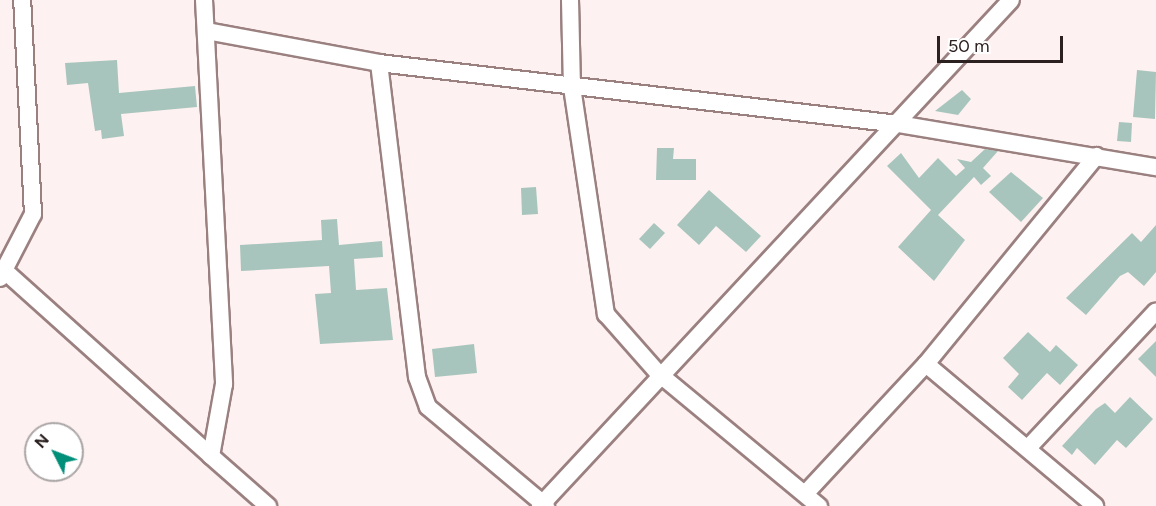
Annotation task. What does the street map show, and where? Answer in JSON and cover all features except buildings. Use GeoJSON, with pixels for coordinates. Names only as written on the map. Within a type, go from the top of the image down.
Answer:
{"type":"FeatureCollection","features":[{"type":"Feature","properties":{"kind":"street"},"geometry":{"type":"LineString","coordinates":[[22,0],[33,214],[3,275],[268,506]]}},
{"type":"Feature","properties":{"kind":"street"},"geometry":{"type":"LineString","coordinates":[[204,0],[224,384],[212,456]]}},
{"type":"Feature","properties":{"kind":"street"},"geometry":{"type":"LineString","coordinates":[[570,0],[572,87],[606,314],[658,373],[819,506]]}},
{"type":"Feature","properties":{"kind":"street"},"geometry":{"type":"LineString","coordinates":[[379,63],[417,377],[428,406],[543,505],[658,373],[898,124],[1011,0]]}},
{"type":"Feature","properties":{"kind":"street"},"geometry":{"type":"LineString","coordinates":[[207,31],[379,63],[898,124],[1156,167]]}},
{"type":"Feature","properties":{"kind":"street"},"geometry":{"type":"LineString","coordinates":[[805,494],[926,364],[1096,156]]}},
{"type":"Feature","properties":{"kind":"street"},"geometry":{"type":"LineString","coordinates":[[1028,448],[1156,311]]}},
{"type":"Feature","properties":{"kind":"street"},"geometry":{"type":"LineString","coordinates":[[926,364],[1095,506]]}}]}
